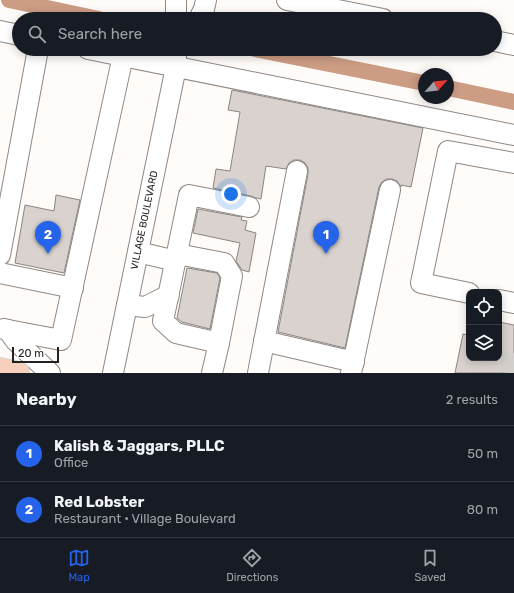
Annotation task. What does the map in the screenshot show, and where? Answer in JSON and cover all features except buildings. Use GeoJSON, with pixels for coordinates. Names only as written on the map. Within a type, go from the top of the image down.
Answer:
{"type":"FeatureCollection","features":[{"type":"Feature","properties":{"kind":"main road"},"geometry":{"type":"LineString","coordinates":[[0,369],[18,373]]}},
{"type":"Feature","properties":{"kind":"street"},"geometry":{"type":"LineString","coordinates":[[176,0],[176,12]]}},
{"type":"Feature","properties":{"kind":"street"},"geometry":{"type":"LineString","coordinates":[[202,12],[206,0]]}},
{"type":"Feature","properties":{"kind":"street"},"geometry":{"type":"LineString","coordinates":[[287,0],[378,12]]}},
{"type":"Feature","properties":{"kind":"street"},"geometry":{"type":"LineString","coordinates":[[0,31],[12,34]]}},
{"type":"Feature","properties":{"kind":"street"},"geometry":{"type":"LineString","coordinates":[[502,42],[514,45]]}},
{"type":"Feature","properties":{"kind":"street"},"geometry":{"type":"LineString","coordinates":[[0,255],[37,56]]}},
{"type":"Feature","properties":{"kind":"street"},"geometry":{"type":"LineString","coordinates":[[4,329],[62,340],[123,56],[176,58],[302,96],[514,135]]}},
{"type":"Feature","properties":{"kind":"street","name":"VILLAGE BOULEVARD"},"geometry":{"type":"LineString","coordinates":[[113,373],[176,58]]}},
{"type":"Feature","properties":{"kind":"street"},"geometry":{"type":"LineString","coordinates":[[466,292],[421,283],[448,151],[514,163]]}},
{"type":"Feature","properties":{"kind":"street"},"geometry":{"type":"LineString","coordinates":[[258,373],[297,171]]}},
{"type":"Feature","properties":{"kind":"street"},"geometry":{"type":"LineString","coordinates":[[264,341],[353,368],[390,190]]}},
{"type":"Feature","properties":{"kind":"street"},"geometry":{"type":"LineString","coordinates":[[219,343],[176,333],[163,322],[189,195],[249,207]]}},
{"type":"Feature","properties":{"kind":"street"},"geometry":{"type":"LineString","coordinates":[[138,252],[224,263],[232,276],[212,373]]}},
{"type":"Feature","properties":{"kind":"street"},"geometry":{"type":"LineString","coordinates":[[0,273],[73,288]]}},
{"type":"Feature","properties":{"kind":"street"},"geometry":{"type":"LineString","coordinates":[[127,305],[145,307],[169,296]]}},
{"type":"Feature","properties":{"kind":"street"},"geometry":{"type":"LineString","coordinates":[[502,301],[514,303]]}},
{"type":"Feature","properties":{"kind":"street"},"geometry":{"type":"LineString","coordinates":[[4,329],[50,373]]}},
{"type":"Feature","properties":{"kind":"waterway"},"geometry":{"type":"LineString","coordinates":[[9,0],[66,12]]}},
{"type":"Feature","properties":{"kind":"waterway"},"geometry":{"type":"LineString","coordinates":[[290,56],[418,82]]}},
{"type":"Feature","properties":{"kind":"waterway"},"geometry":{"type":"LineString","coordinates":[[454,89],[514,102]]}},
{"type":"Feature","properties":{"kind":"tunnel"},"geometry":{"type":"LineString","coordinates":[[509,373],[514,344]]}},
{"type":"Feature","properties":{"kind":"place","name":"Red Lobster"},"geometry":{"type":"Point","coordinates":[48,254]}},
{"type":"Feature","properties":{"kind":"place","name":"Kalish & Jaggars, PLLC"},"geometry":{"type":"Point","coordinates":[326,254]}}]}
